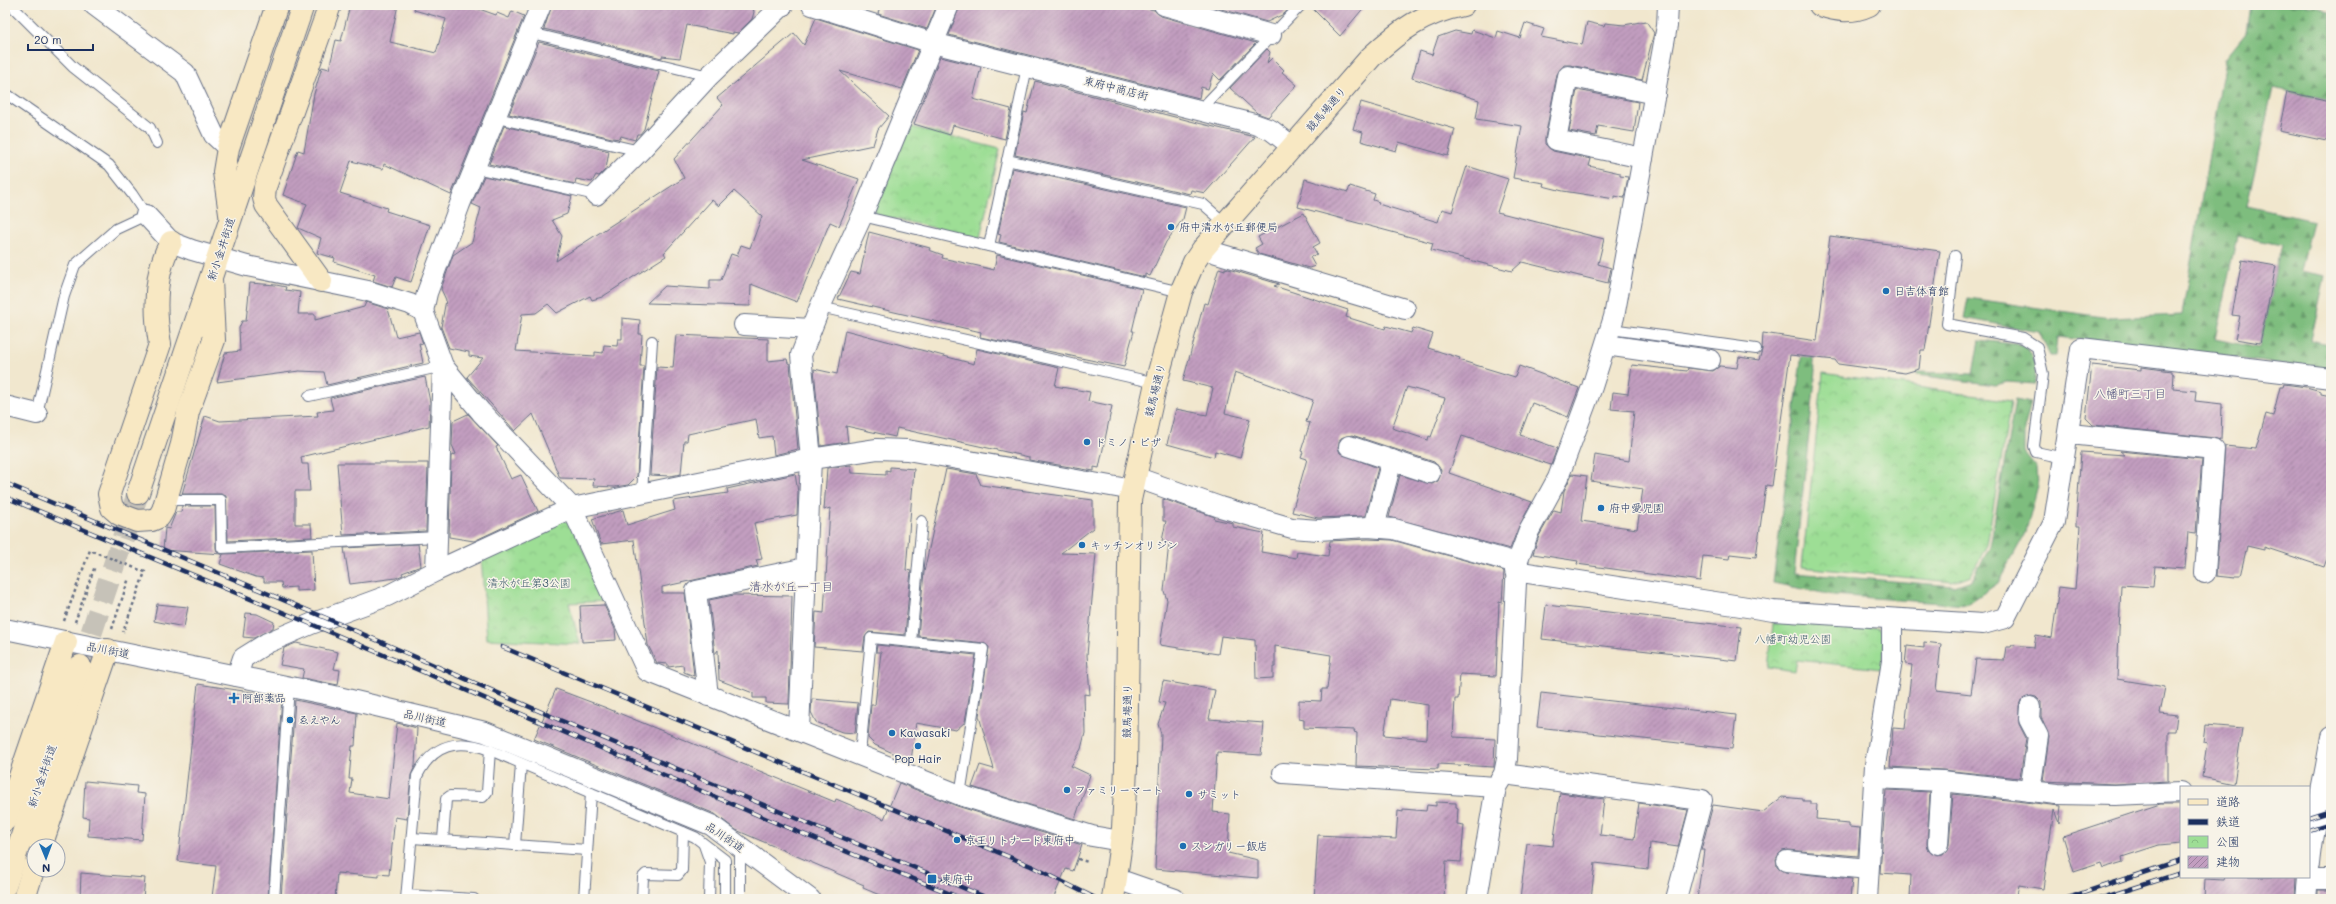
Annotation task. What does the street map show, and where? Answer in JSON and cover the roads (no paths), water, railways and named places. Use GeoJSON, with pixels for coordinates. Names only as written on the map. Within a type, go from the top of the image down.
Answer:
{"type":"FeatureCollection","features":[{"type":"Feature","properties":{"kind":"main road"},"geometry":{"type":"LineString","coordinates":[[231,217],[224,172],[228,148],[277,5]]}},
{"type":"Feature","properties":{"kind":"main road","name":"新小金井街道"},"geometry":{"type":"LineString","coordinates":[[138,493],[304,5]]}},
{"type":"Feature","properties":{"kind":"main road"},"geometry":{"type":"LineString","coordinates":[[320,281],[266,205],[264,198],[265,187],[330,5]]}},
{"type":"Feature","properties":{"kind":"main road"},"geometry":{"type":"LineString","coordinates":[[1820,5],[1836,11],[1859,10],[1869,5]]}},
{"type":"Feature","properties":{"kind":"main road","name":"競馬場通り"},"geometry":{"type":"LineString","coordinates":[[1115,889],[1121,841],[1126,768],[1130,500],[1156,383],[1181,292],[1194,262],[1203,249],[1371,57],[1395,34],[1418,20],[1451,6]]}},
{"type":"Feature","properties":{"kind":"main road"},"geometry":{"type":"LineString","coordinates":[[171,242],[162,258],[157,284],[157,326],[160,344],[109,494],[112,508],[119,514],[137,521],[152,520],[159,517],[166,500],[188,412],[214,340],[211,279]]}},
{"type":"Feature","properties":{"kind":"main road"},"geometry":{"type":"LineString","coordinates":[[5,820],[12,780],[66,635]]}},
{"type":"Feature","properties":{"kind":"main road"},"geometry":{"type":"LineString","coordinates":[[44,838],[111,645]]}},
{"type":"Feature","properties":{"kind":"main road","name":"新小金井街道"},"geometry":{"type":"LineString","coordinates":[[5,886],[80,666]]}},
{"type":"Feature","properties":{"kind":"main road"},"geometry":{"type":"LineString","coordinates":[[24,899],[31,878]]}},
{"type":"Feature","properties":{"kind":"street"},"geometry":{"type":"LineString","coordinates":[[94,5],[185,73],[214,134],[228,148]]}},
{"type":"Feature","properties":{"kind":"street"},"geometry":{"type":"LineString","coordinates":[[541,5],[427,293],[423,311],[443,366],[481,412],[572,508],[647,671],[860,754],[960,795],[1092,836],[1121,841]]}},
{"type":"Feature","properties":{"kind":"street"},"geometry":{"type":"LineString","coordinates":[[596,195],[640,152],[709,76],[783,5]]}},
{"type":"Feature","properties":{"kind":"street","name":"東府中商店街"},"geometry":{"type":"LineString","coordinates":[[812,5],[933,43],[1201,109],[1270,130],[1293,147]]}},
{"type":"Feature","properties":{"kind":"street"},"geometry":{"type":"LineString","coordinates":[[798,730],[811,459],[801,355],[820,307],[862,216],[949,5]]}},
{"type":"Feature","properties":{"kind":"street"},"geometry":{"type":"LineString","coordinates":[[1164,5],[1271,35]]}},
{"type":"Feature","properties":{"kind":"street"},"geometry":{"type":"LineString","coordinates":[[1477,899],[1500,781],[1507,759],[1511,710],[1516,567],[1529,531],[1558,478],[1592,387],[1608,337],[1655,94],[1667,26],[1668,5]]}},
{"type":"Feature","properties":{"kind":"street"},"geometry":{"type":"LineString","coordinates":[[1643,158],[1556,140],[1568,76],[1655,94]]}},
{"type":"Feature","properties":{"kind":"street"},"geometry":{"type":"LineString","coordinates":[[146,215],[171,242],[246,266],[368,291],[410,304],[423,311]]}},
{"type":"Feature","properties":{"kind":"street"},"geometry":{"type":"LineString","coordinates":[[1203,249],[1405,310]]}},
{"type":"Feature","properties":{"kind":"street"},"geometry":{"type":"LineString","coordinates":[[744,325],[811,329]]}},
{"type":"Feature","properties":{"kind":"street"},"geometry":{"type":"LineString","coordinates":[[1608,337],[1710,360]]}},
{"type":"Feature","properties":{"kind":"street"},"geometry":{"type":"LineString","coordinates":[[237,676],[243,658],[266,643],[311,624],[387,596],[436,571],[572,508],[811,459],[877,449],[908,450],[1134,483],[1292,528],[1318,530],[1374,527],[1394,529],[1516,567],[1773,611],[1983,624],[2005,618],[2054,522],[2064,458],[2070,434],[2081,348],[2331,378]]}},
{"type":"Feature","properties":{"kind":"street"},"geometry":{"type":"LineString","coordinates":[[436,571],[443,366]]}},
{"type":"Feature","properties":{"kind":"street"},"geometry":{"type":"LineString","coordinates":[[5,406],[37,414]]}},
{"type":"Feature","properties":{"kind":"street"},"geometry":{"type":"LineString","coordinates":[[2070,434],[2214,449],[2205,573]]}},
{"type":"Feature","properties":{"kind":"street"},"geometry":{"type":"LineString","coordinates":[[1350,446],[1430,473]]}},
{"type":"Feature","properties":{"kind":"street"},"geometry":{"type":"LineString","coordinates":[[1374,527],[1392,460]]}},
{"type":"Feature","properties":{"kind":"street"},"geometry":{"type":"LineString","coordinates":[[708,696],[696,591],[806,568]]}},
{"type":"Feature","properties":{"kind":"street"},"geometry":{"type":"LineString","coordinates":[[1867,899],[1874,778],[1892,661],[1892,619]]}},
{"type":"Feature","properties":{"kind":"street","name":"品川街道"},"geometry":{"type":"LineString","coordinates":[[5,629],[66,635],[237,676],[485,732],[711,825],[810,899]]}},
{"type":"Feature","properties":{"kind":"street"},"geometry":{"type":"LineString","coordinates":[[2030,707],[2029,719],[2038,736],[2030,790]]}},
{"type":"Feature","properties":{"kind":"street"},"geometry":{"type":"LineString","coordinates":[[2310,850],[2315,800],[2331,736]]}},
{"type":"Feature","properties":{"kind":"street"},"geometry":{"type":"LineString","coordinates":[[1283,773],[1500,781],[1702,800],[1676,899]]}},
{"type":"Feature","properties":{"kind":"street"},"geometry":{"type":"LineString","coordinates":[[1874,778],[1942,781],[2030,790],[2115,796],[2180,792]]}},
{"type":"Feature","properties":{"kind":"street"},"geometry":{"type":"LineString","coordinates":[[1938,844],[1942,781]]}},
{"type":"Feature","properties":{"kind":"street"},"geometry":{"type":"LineString","coordinates":[[1787,862],[1868,869]]}},
{"type":"Feature","properties":{"kind":"street"},"geometry":{"type":"LineString","coordinates":[[2310,874],[2331,879]]}},
{"type":"Feature","properties":{"kind":"street"},"geometry":{"type":"LineString","coordinates":[[2306,899],[2308,878]]}},
{"type":"Feature","properties":{"kind":"street"},"geometry":{"type":"LineString","coordinates":[[1115,889],[1175,899]]}},
{"type":"Feature","properties":{"kind":"lane"},"geometry":{"type":"LineString","coordinates":[[11,5],[73,67],[150,128],[158,143]]}},
{"type":"Feature","properties":{"kind":"lane"},"geometry":{"type":"LineString","coordinates":[[1201,109],[1301,5]]}},
{"type":"Feature","properties":{"kind":"lane"},"geometry":{"type":"LineString","coordinates":[[531,33],[709,76]]}},
{"type":"Feature","properties":{"kind":"lane"},"geometry":{"type":"LineString","coordinates":[[989,246],[1027,66]]}},
{"type":"Feature","properties":{"kind":"lane"},"geometry":{"type":"LineString","coordinates":[[5,93],[109,165],[132,194],[146,215],[116,229],[75,265],[64,296],[37,414]]}},
{"type":"Feature","properties":{"kind":"lane"},"geometry":{"type":"LineString","coordinates":[[497,118],[640,152]]}},
{"type":"Feature","properties":{"kind":"lane"},"geometry":{"type":"LineString","coordinates":[[1007,160],[1203,204],[1226,224]]}},
{"type":"Feature","properties":{"kind":"lane"},"geometry":{"type":"LineString","coordinates":[[476,168],[596,195]]}},
{"type":"Feature","properties":{"kind":"lane"},"geometry":{"type":"LineString","coordinates":[[862,216],[1181,292]]}},
{"type":"Feature","properties":{"kind":"lane"},"geometry":{"type":"LineString","coordinates":[[1955,256],[1947,324],[2023,338],[2037,347],[2043,374],[2034,446],[2036,452],[2064,458]]}},
{"type":"Feature","properties":{"kind":"lane"},"geometry":{"type":"LineString","coordinates":[[820,307],[1156,383]]}},
{"type":"Feature","properties":{"kind":"lane"},"geometry":{"type":"LineString","coordinates":[[1608,337],[1756,349]]}},
{"type":"Feature","properties":{"kind":"lane"},"geometry":{"type":"LineString","coordinates":[[642,493],[652,341]]}},
{"type":"Feature","properties":{"kind":"lane"},"geometry":{"type":"LineString","coordinates":[[309,396],[443,366]]}},
{"type":"Feature","properties":{"kind":"lane"},"geometry":{"type":"LineString","coordinates":[[166,500],[221,500],[222,548],[437,537]]}},
{"type":"Feature","properties":{"kind":"lane"},"geometry":{"type":"LineString","coordinates":[[911,642],[922,521]]}},
{"type":"Feature","properties":{"kind":"lane"},"geometry":{"type":"LineString","coordinates":[[860,754],[871,638],[983,648],[960,795]]}},
{"type":"Feature","properties":{"kind":"lane"},"geometry":{"type":"LineString","coordinates":[[274,899],[289,687]]}},
{"type":"Feature","properties":{"kind":"lane"},"geometry":{"type":"LineString","coordinates":[[474,899],[406,897],[417,776],[424,762],[438,750],[454,745],[468,744],[490,750],[695,837],[725,860],[725,899]]}},
{"type":"Feature","properties":{"kind":"lane"},"geometry":{"type":"LineString","coordinates":[[443,840],[446,799],[450,796],[482,797],[486,792],[490,750]]}},
{"type":"Feature","properties":{"kind":"lane"},"geometry":{"type":"LineString","coordinates":[[515,845],[521,764]]}},
{"type":"Feature","properties":{"kind":"lane"},"geometry":{"type":"LineString","coordinates":[[584,899],[591,793]]}},
{"type":"Feature","properties":{"kind":"lane"},"geometry":{"type":"LineString","coordinates":[[642,899],[642,877],[646,874],[678,875],[682,870],[683,832]]}},
{"type":"Feature","properties":{"kind":"lane"},"geometry":{"type":"LineString","coordinates":[[695,837],[708,854],[709,899]]}},
{"type":"Feature","properties":{"kind":"lane"},"geometry":{"type":"LineString","coordinates":[[412,838],[587,850]]}},
{"type":"Feature","properties":{"kind":"lane"},"geometry":{"type":"LineString","coordinates":[[740,848],[740,899]]}},
{"type":"Feature","properties":{"kind":"lane"},"geometry":{"type":"LineString","coordinates":[[725,880],[740,881]]}},
{"type":"Feature","properties":{"kind":"tunnel"},"geometry":{"type":"LineString","coordinates":[[81,664],[138,493]]}},
{"type":"Feature","properties":{"kind":"railway"},"geometry":{"type":"LineString","coordinates":[[5,483],[326,618],[562,721],[990,899]]}},
{"type":"Feature","properties":{"kind":"railway"},"geometry":{"type":"LineString","coordinates":[[5,497],[311,624],[781,825],[963,899]]}},
{"type":"Feature","properties":{"kind":"railway"},"geometry":{"type":"LineString","coordinates":[[502,647],[1031,866],[1097,899]]}},
{"type":"Feature","properties":{"kind":"railway"},"geometry":{"type":"LineString","coordinates":[[2310,818],[2331,811]]}},
{"type":"Feature","properties":{"kind":"railway"},"geometry":{"type":"LineString","coordinates":[[2310,830],[2331,823]]}},
{"type":"Feature","properties":{"kind":"railway"},"geometry":{"type":"LineString","coordinates":[[2065,899],[2180,860]]}},
{"type":"Feature","properties":{"kind":"railway"},"geometry":{"type":"LineString","coordinates":[[2099,899],[2180,873]]}},
{"type":"Feature","properties":{"kind":"place","name":"府中清水が丘郵便局"},"geometry":{"type":"Point","coordinates":[1171,227]}},
{"type":"Feature","properties":{"kind":"place","name":"日吉体育館"},"geometry":{"type":"Point","coordinates":[1886,291]}},
{"type":"Feature","properties":{"kind":"place","name":"ドミノ・ピザ"},"geometry":{"type":"Point","coordinates":[1087,442]}},
{"type":"Feature","properties":{"kind":"place","name":"府中愛児園"},"geometry":{"type":"Point","coordinates":[1601,508]}},
{"type":"Feature","properties":{"kind":"place","name":"キッチンオリジン"},"geometry":{"type":"Point","coordinates":[1082,545]}},
{"type":"Feature","properties":{"kind":"place","name":"阿部薬品"},"geometry":{"type":"Point","coordinates":[234,698]}},
{"type":"Feature","properties":{"kind":"place","name":"ゑえやん"},"geometry":{"type":"Point","coordinates":[290,720]}},
{"type":"Feature","properties":{"kind":"place","name":"Kawasaki"},"geometry":{"type":"Point","coordinates":[892,733]}},
{"type":"Feature","properties":{"kind":"place","name":"Pop Hair"},"geometry":{"type":"Point","coordinates":[918,746]}},
{"type":"Feature","properties":{"kind":"place","name":"ファミリーマート"},"geometry":{"type":"Point","coordinates":[1067,790]}},
{"type":"Feature","properties":{"kind":"place","name":"サミット"},"geometry":{"type":"Point","coordinates":[1189,794]}},
{"type":"Feature","properties":{"kind":"place","name":"京王リトナード東府中"},"geometry":{"type":"Point","coordinates":[957,840]}},
{"type":"Feature","properties":{"kind":"place","name":"スンガリー飯店"},"geometry":{"type":"Point","coordinates":[1183,846]}},
{"type":"Feature","properties":{"kind":"place","name":"東府中"},"geometry":{"type":"Point","coordinates":[932,879]}},
{"type":"Feature","properties":{"kind":"district","name":"八幡町三丁目"},"geometry":{"type":"Point","coordinates":[2130,394]}},
{"type":"Feature","properties":{"kind":"district","name":"清水が丘一丁目"},"geometry":{"type":"Point","coordinates":[791,587]}},
{"type":"Feature","properties":{"kind":"park label","name":"清水が丘第3公園"},"geometry":{"type":"Point","coordinates":[529,583]}},
{"type":"Feature","properties":{"kind":"park label","name":"八幡町幼児公園"},"geometry":{"type":"Point","coordinates":[1793,639]}}]}
